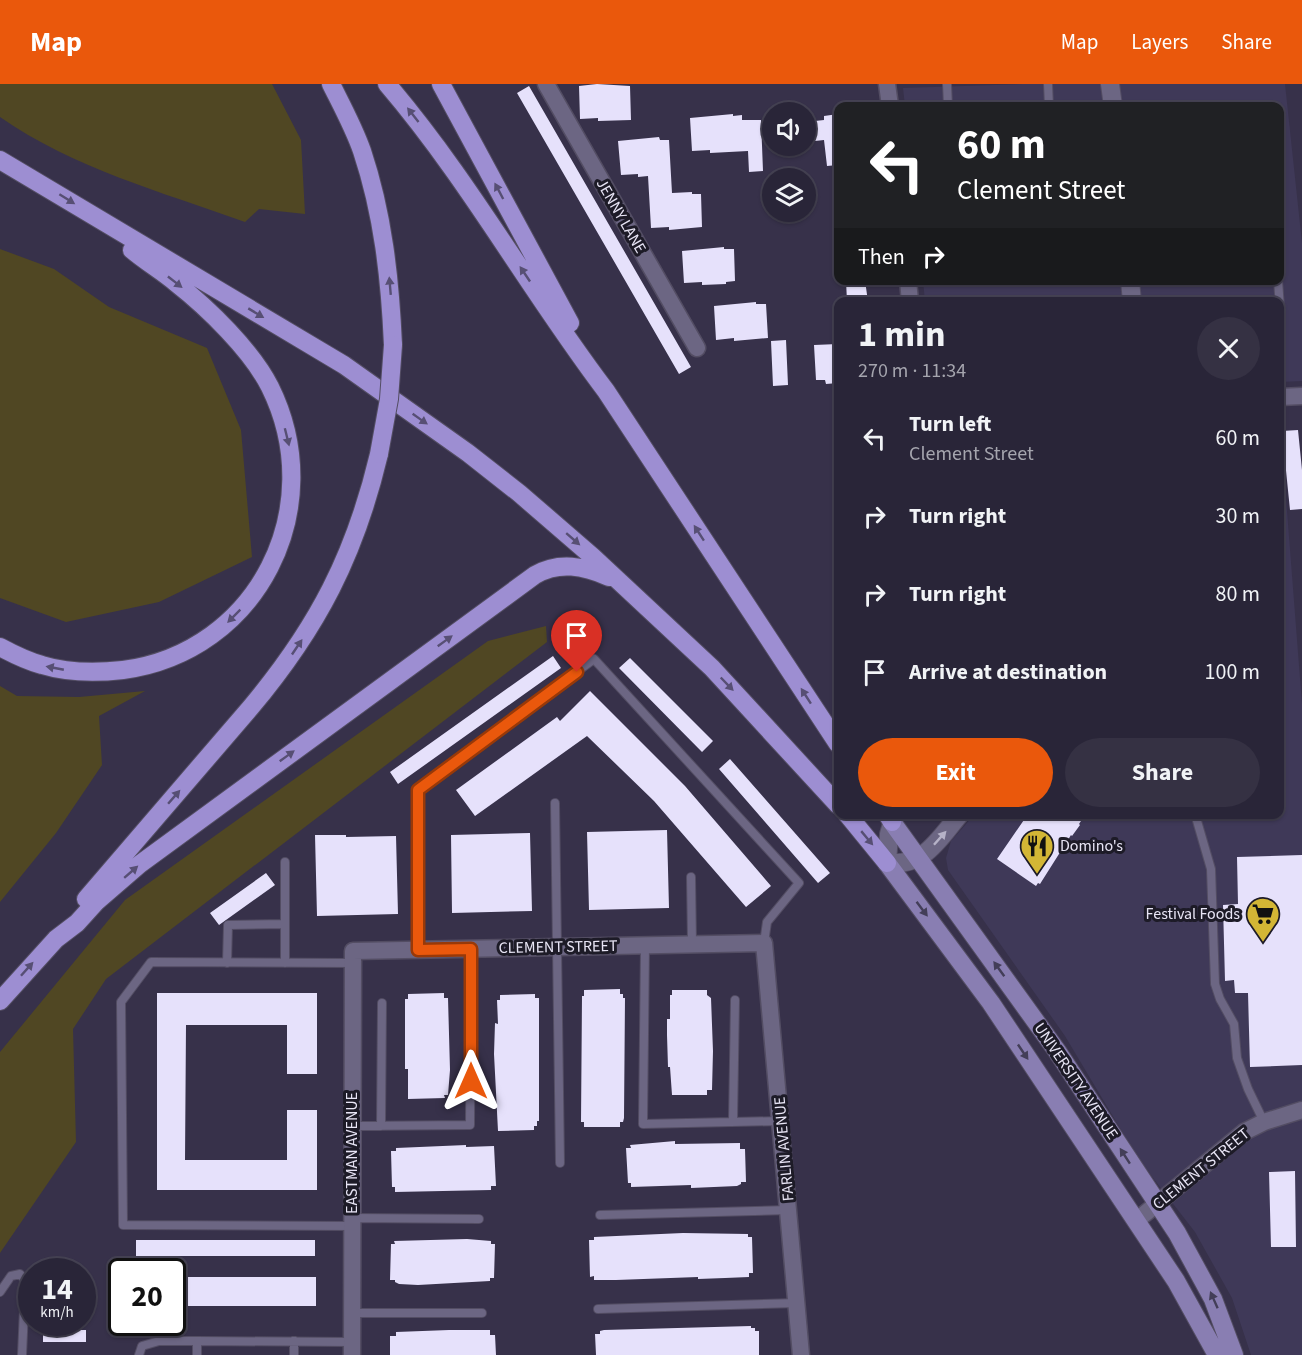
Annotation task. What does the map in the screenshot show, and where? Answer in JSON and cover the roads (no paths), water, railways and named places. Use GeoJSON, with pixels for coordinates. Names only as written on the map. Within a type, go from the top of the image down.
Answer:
{"type":"FeatureCollection","features":[{"type":"Feature","properties":{"kind":"highway"},"geometry":{"type":"LineString","coordinates":[[0,1001],[56,939],[69,919],[270,684],[299,644],[329,595],[357,533],[379,454],[389,399],[393,345],[388,265],[376,201],[361,150],[332,84]]}},
{"type":"Feature","properties":{"kind":"highway"},"geometry":{"type":"LineString","coordinates":[[387,84],[414,115],[472,196],[575,350],[606,391],[834,738]]}},
{"type":"Feature","properties":{"kind":"highway"},"geometry":{"type":"LineString","coordinates":[[441,84],[606,391]]}},
{"type":"Feature","properties":{"kind":"highway"},"geometry":{"type":"LineString","coordinates":[[0,146],[15,156],[40,182]]}},
{"type":"Feature","properties":{"kind":"highway"},"geometry":{"type":"LineString","coordinates":[[0,160],[344,365],[468,453],[519,493],[621,583],[712,668],[834,801]]}},
{"type":"Feature","properties":{"kind":"highway"},"geometry":{"type":"LineString","coordinates":[[0,647],[43,666],[72,671],[103,672],[148,666],[192,648],[217,632],[238,612],[260,585],[277,552],[287,520],[292,485],[291,453],[270,387],[254,362],[216,318],[176,282],[141,257],[98,218]]}},
{"type":"Feature","properties":{"kind":"highway"},"geometry":{"type":"LineString","coordinates":[[56,939],[77,923],[96,902],[175,837],[535,575],[554,567],[575,566],[592,570],[621,583]]}},
{"type":"Feature","properties":{"kind":"highway"},"geometry":{"type":"LineString","coordinates":[[851,819],[887,863]]}},
{"type":"Feature","properties":{"kind":"main road"},"geometry":{"type":"LineString","coordinates":[[1110,84],[1112,102]]}},
{"type":"Feature","properties":{"kind":"main road"},"geometry":{"type":"LineString","coordinates":[[891,819],[887,863],[907,863],[918,859],[956,819]]}},
{"type":"Feature","properties":{"kind":"main road","name":"UNIVERSITY AVENUE"},"geometry":{"type":"LineString","coordinates":[[892,819],[918,859],[1057,1052],[1158,1204],[1203,1277],[1218,1309],[1234,1355]]}},
{"type":"Feature","properties":{"kind":"main road","name":"UNIVERSITY AVENUE"},"geometry":{"type":"LineString","coordinates":[[887,863],[991,1003],[1180,1287],[1217,1355]]}},
{"type":"Feature","properties":{"kind":"street","name":"JENNY LANE"},"geometry":{"type":"LineString","coordinates":[[546,84],[697,348]]}},
{"type":"Feature","properties":{"kind":"street"},"geometry":{"type":"LineString","coordinates":[[887,84],[889,102]]}},
{"type":"Feature","properties":{"kind":"street"},"geometry":{"type":"LineString","coordinates":[[1284,397],[1302,396]]}},
{"type":"Feature","properties":{"kind":"street","name":"CLEMENT STREET"},"geometry":{"type":"LineString","coordinates":[[353,957],[418,950],[764,943]]}},
{"type":"Feature","properties":{"kind":"street","name":"FARLIN AVENUE"},"geometry":{"type":"LineString","coordinates":[[764,943],[782,1121],[801,1355]]}},
{"type":"Feature","properties":{"kind":"street","name":"EASTMAN AVENUE"},"geometry":{"type":"LineString","coordinates":[[352,1348],[353,957]]}},
{"type":"Feature","properties":{"kind":"street","name":"CLEMENT STREET"},"geometry":{"type":"LineString","coordinates":[[1137,1221],[1240,1135],[1264,1122],[1302,1110]]}},
{"type":"Feature","properties":{"kind":"lane"},"geometry":{"type":"LineString","coordinates":[[947,84],[948,102]]}},
{"type":"Feature","properties":{"kind":"lane"},"geometry":{"type":"LineString","coordinates":[[1048,84],[1049,102]]}},
{"type":"Feature","properties":{"kind":"lane"},"geometry":{"type":"LineString","coordinates":[[418,950],[418,790],[594,658],[799,883],[767,922],[764,943]]}},
{"type":"Feature","properties":{"kind":"lane"},"geometry":{"type":"LineString","coordinates":[[555,803],[560,1163]]}},
{"type":"Feature","properties":{"kind":"lane"},"geometry":{"type":"LineString","coordinates":[[1196,819],[1211,869],[1215,984],[1220,999],[1234,1024],[1237,1058],[1248,1089],[1264,1122]]}},
{"type":"Feature","properties":{"kind":"lane"},"geometry":{"type":"LineString","coordinates":[[285,862],[285,963]]}},
{"type":"Feature","properties":{"kind":"lane"},"geometry":{"type":"LineString","coordinates":[[691,877],[692,944]]}},
{"type":"Feature","properties":{"kind":"lane"},"geometry":{"type":"LineString","coordinates":[[227,963],[228,925],[285,924]]}},
{"type":"Feature","properties":{"kind":"lane"},"geometry":{"type":"LineString","coordinates":[[645,945],[643,1124],[782,1121]]}},
{"type":"Feature","properties":{"kind":"lane"},"geometry":{"type":"LineString","coordinates":[[352,1126],[470,1125],[471,949]]}},
{"type":"Feature","properties":{"kind":"lane"},"geometry":{"type":"LineString","coordinates":[[353,957],[285,963],[151,962],[121,1002],[123,1225],[479,1219]]}},
{"type":"Feature","properties":{"kind":"lane"},"geometry":{"type":"LineString","coordinates":[[733,1122],[735,1000]]}},
{"type":"Feature","properties":{"kind":"lane"},"geometry":{"type":"LineString","coordinates":[[381,1126],[382,1003]]}},
{"type":"Feature","properties":{"kind":"lane"},"geometry":{"type":"LineString","coordinates":[[600,1215],[789,1210]]}},
{"type":"Feature","properties":{"kind":"lane"},"geometry":{"type":"LineString","coordinates":[[0,1292],[11,1276],[20,1274],[24,1279],[22,1355]]}},
{"type":"Feature","properties":{"kind":"lane"},"geometry":{"type":"LineString","coordinates":[[598,1309],[797,1303]]}},
{"type":"Feature","properties":{"kind":"lane"},"geometry":{"type":"LineString","coordinates":[[352,1313],[482,1313]]}},
{"type":"Feature","properties":{"kind":"lane"},"geometry":{"type":"LineString","coordinates":[[139,1355],[142,1346],[159,1341],[294,1341],[352,1348]]}},
{"type":"Feature","properties":{"kind":"lane"},"geometry":{"type":"LineString","coordinates":[[197,1341],[197,1355]]}},
{"type":"Feature","properties":{"kind":"lane"},"geometry":{"type":"LineString","coordinates":[[294,1341],[294,1355]]}},
{"type":"Feature","properties":{"kind":"place","name":"Domino's"},"geometry":{"type":"Point","coordinates":[1037,875]}},
{"type":"Feature","properties":{"kind":"place","name":"Festival Foods"},"geometry":{"type":"Point","coordinates":[1263,943]}}]}
